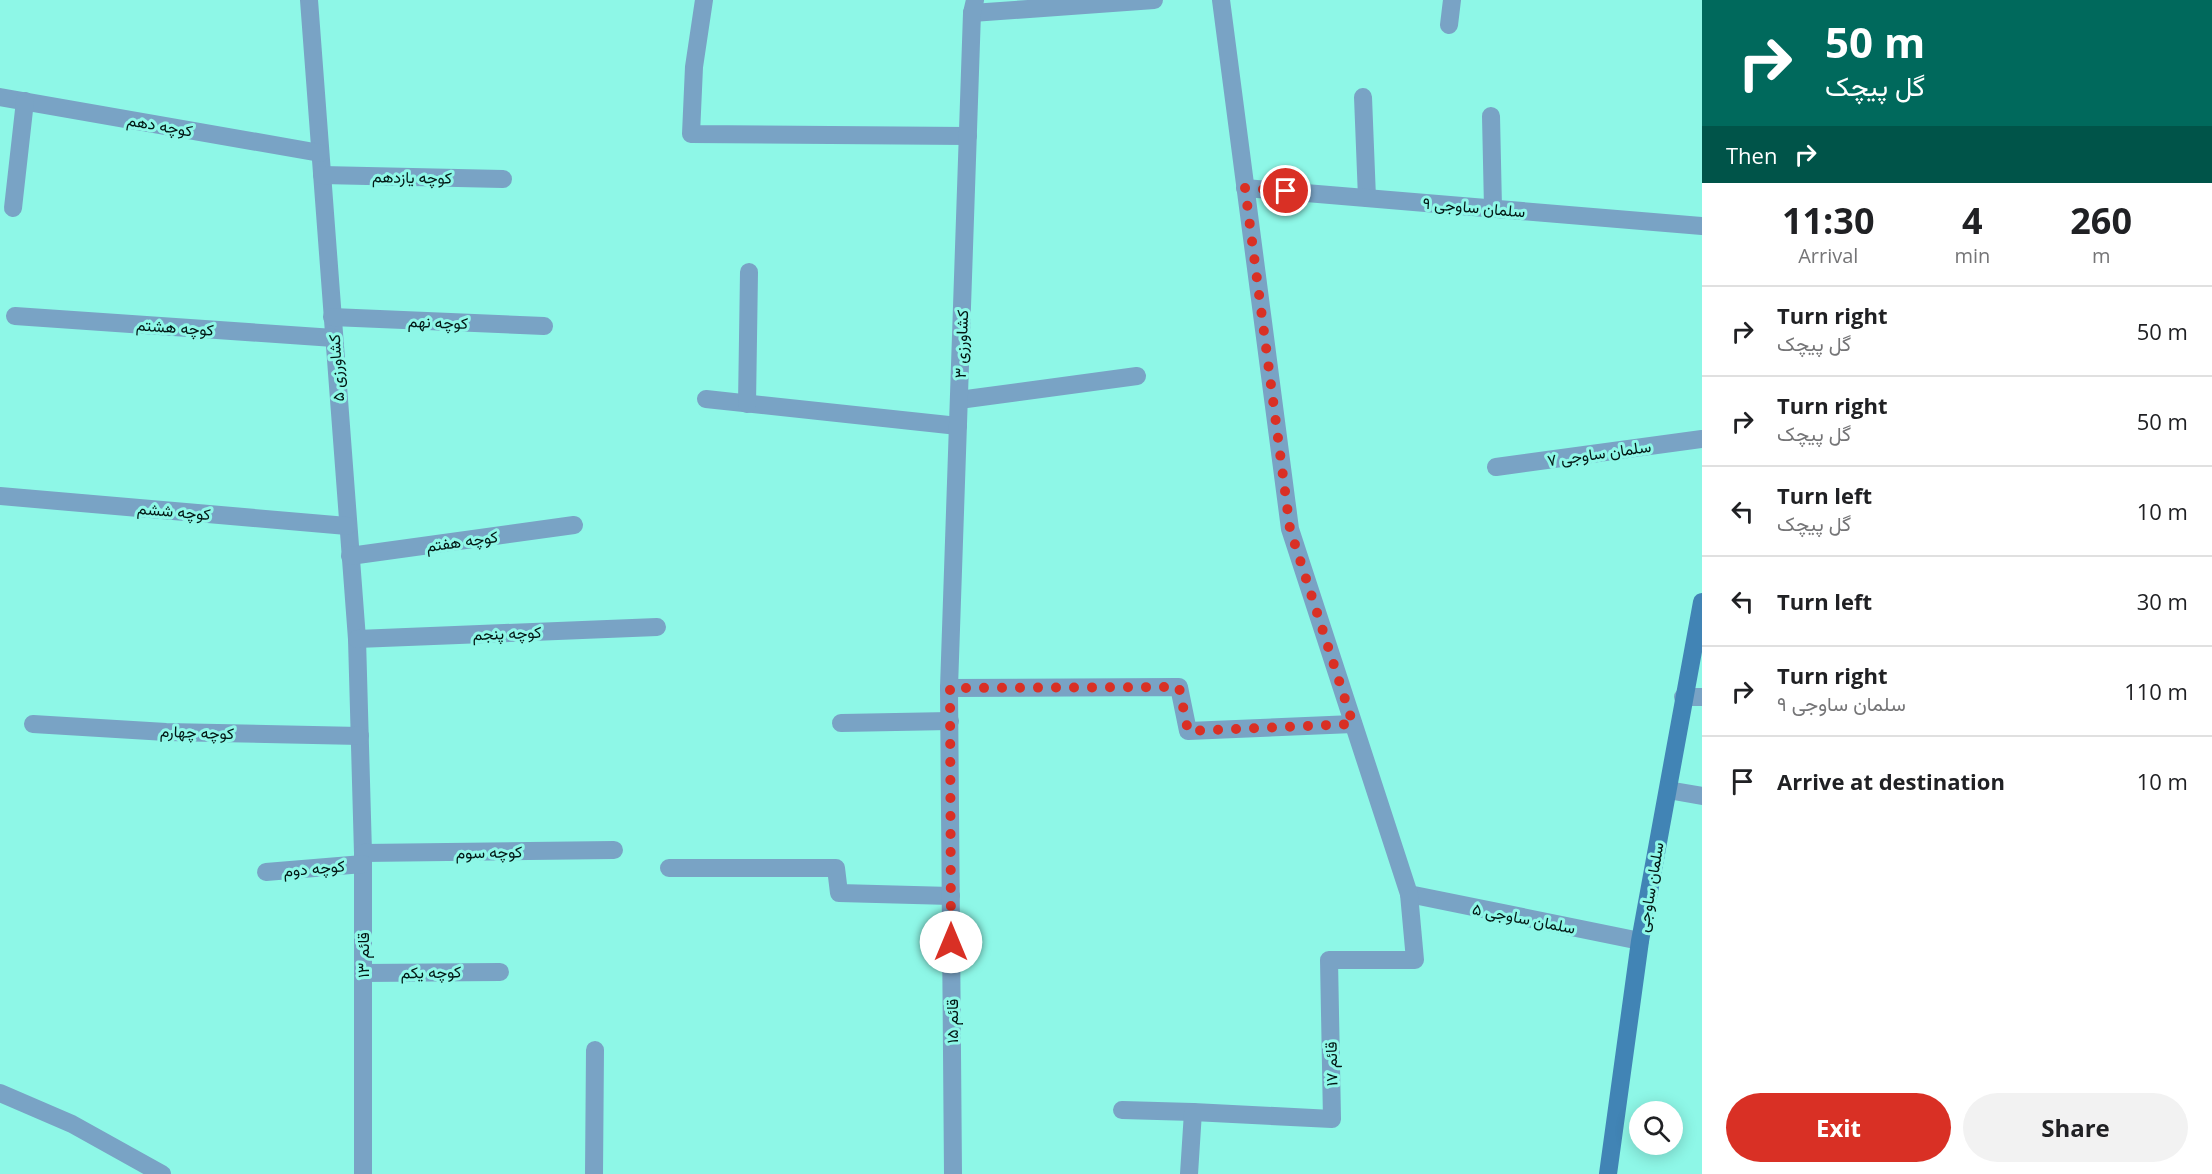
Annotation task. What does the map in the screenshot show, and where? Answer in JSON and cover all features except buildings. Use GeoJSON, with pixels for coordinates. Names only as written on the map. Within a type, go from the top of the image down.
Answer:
{"type":"FeatureCollection","features":[{"type":"Feature","properties":{"kind":"street","name":"کشاورزی ۵"},"geometry":{"type":"LineString","coordinates":[[309,0],[357,639],[360,736]]}},
{"type":"Feature","properties":{"kind":"street"},"geometry":{"type":"LineString","coordinates":[[704,0],[694,67],[692,135],[968,136]]}},
{"type":"Feature","properties":{"kind":"street"},"geometry":{"type":"LineString","coordinates":[[973,7],[1154,0]]}},
{"type":"Feature","properties":{"kind":"street"},"geometry":{"type":"LineString","coordinates":[[1221,0],[1290,529],[1408,894]]}},
{"type":"Feature","properties":{"kind":"street"},"geometry":{"type":"LineString","coordinates":[[1449,25],[1452,0]]}},
{"type":"Feature","properties":{"kind":"street","name":"کشاورزی ۳"},"geometry":{"type":"LineString","coordinates":[[950,688],[973,7]]}},
{"type":"Feature","properties":{"kind":"street","name":"کوچه دهم"},"geometry":{"type":"LineString","coordinates":[[0,97],[320,153]]}},
{"type":"Feature","properties":{"kind":"street"},"geometry":{"type":"LineString","coordinates":[[1363,97],[1367,198]]}},
{"type":"Feature","properties":{"kind":"street"},"geometry":{"type":"LineString","coordinates":[[13,208],[25,101]]}},
{"type":"Feature","properties":{"kind":"street"},"geometry":{"type":"LineString","coordinates":[[1491,116],[1493,208]]}},
{"type":"Feature","properties":{"kind":"street","name":"کوچه یازدهم"},"geometry":{"type":"LineString","coordinates":[[322,175],[503,179]]}},
{"type":"Feature","properties":{"kind":"street","name":"سلمان ساوجی ۹"},"geometry":{"type":"LineString","coordinates":[[1245,188],[1702,226]]}},
{"type":"Feature","properties":{"kind":"street"},"geometry":{"type":"LineString","coordinates":[[747,404],[749,272]]}},
{"type":"Feature","properties":{"kind":"street","name":"کوچه هشتم"},"geometry":{"type":"LineString","coordinates":[[15,316],[334,338]]}},
{"type":"Feature","properties":{"kind":"street","name":"کوچه نهم"},"geometry":{"type":"LineString","coordinates":[[332,317],[544,326]]}},
{"type":"Feature","properties":{"kind":"street"},"geometry":{"type":"LineString","coordinates":[[959,400],[1137,376]]}},
{"type":"Feature","properties":{"kind":"street"},"geometry":{"type":"LineString","coordinates":[[706,399],[958,426]]}},
{"type":"Feature","properties":{"kind":"street","name":"سلمان ساوجی ۷"},"geometry":{"type":"LineString","coordinates":[[1496,467],[1702,439]]}},
{"type":"Feature","properties":{"kind":"street","name":"کوچه ششم"},"geometry":{"type":"LineString","coordinates":[[0,496],[347,526]]}},
{"type":"Feature","properties":{"kind":"street","name":"کوچه هفتم"},"geometry":{"type":"LineString","coordinates":[[351,556],[574,525]]}},
{"type":"Feature","properties":{"kind":"street","name":"سلمان ساوجی"},"geometry":{"type":"LineString","coordinates":[[1608,1174],[1640,941],[1702,602]]}},
{"type":"Feature","properties":{"kind":"street","name":"کوچه پنجم"},"geometry":{"type":"LineString","coordinates":[[357,639],[657,627]]}},
{"type":"Feature","properties":{"kind":"street"},"geometry":{"type":"LineString","coordinates":[[950,688],[1179,687],[1188,731],[1353,724]]}},
{"type":"Feature","properties":{"kind":"street","name":"قائم ۱۵"},"geometry":{"type":"LineString","coordinates":[[950,688],[953,1174]]}},
{"type":"Feature","properties":{"kind":"street"},"geometry":{"type":"LineString","coordinates":[[1683,697],[1702,697]]}},
{"type":"Feature","properties":{"kind":"street"},"geometry":{"type":"LineString","coordinates":[[841,723],[950,721]]}},
{"type":"Feature","properties":{"kind":"street","name":"کوچه چهارم"},"geometry":{"type":"LineString","coordinates":[[33,724],[166,732],[360,736]]}},
{"type":"Feature","properties":{"kind":"street","name":"قائم ۱۳"},"geometry":{"type":"LineString","coordinates":[[360,736],[363,858],[363,1174]]}},
{"type":"Feature","properties":{"kind":"street"},"geometry":{"type":"LineString","coordinates":[[1668,790],[1702,796]]}},
{"type":"Feature","properties":{"kind":"street","name":"کوچه سوم"},"geometry":{"type":"LineString","coordinates":[[363,858],[614,850]]}},
{"type":"Feature","properties":{"kind":"street","name":"کوچه دوم"},"geometry":{"type":"LineString","coordinates":[[266,872],[363,858]]}},
{"type":"Feature","properties":{"kind":"street"},"geometry":{"type":"LineString","coordinates":[[669,868],[836,868],[839,893],[951,896]]}},
{"type":"Feature","properties":{"kind":"street","name":"سلمان ساوجی ۵"},"geometry":{"type":"LineString","coordinates":[[1408,894],[1640,941]]}},
{"type":"Feature","properties":{"kind":"street","name":"قائم ۱۷"},"geometry":{"type":"LineString","coordinates":[[1193,1112],[1332,1119],[1329,960],[1415,960],[1408,894]]}},
{"type":"Feature","properties":{"kind":"street","name":"کوچه یکم"},"geometry":{"type":"LineString","coordinates":[[363,973],[500,972]]}},
{"type":"Feature","properties":{"kind":"street"},"geometry":{"type":"LineString","coordinates":[[594,1174],[595,1050]]}},
{"type":"Feature","properties":{"kind":"street"},"geometry":{"type":"LineString","coordinates":[[0,1093],[72,1124],[162,1174]]}},
{"type":"Feature","properties":{"kind":"street"},"geometry":{"type":"LineString","coordinates":[[1122,1110],[1193,1112],[1189,1174]]}},
{"type":"Feature","properties":{"kind":"route"},"geometry":{"type":"LineString","coordinates":[[951,942],[950,688],[1179,687],[1188,731],[1353,724],[1290,529],[1245,188],[1286,191]]}}]}
